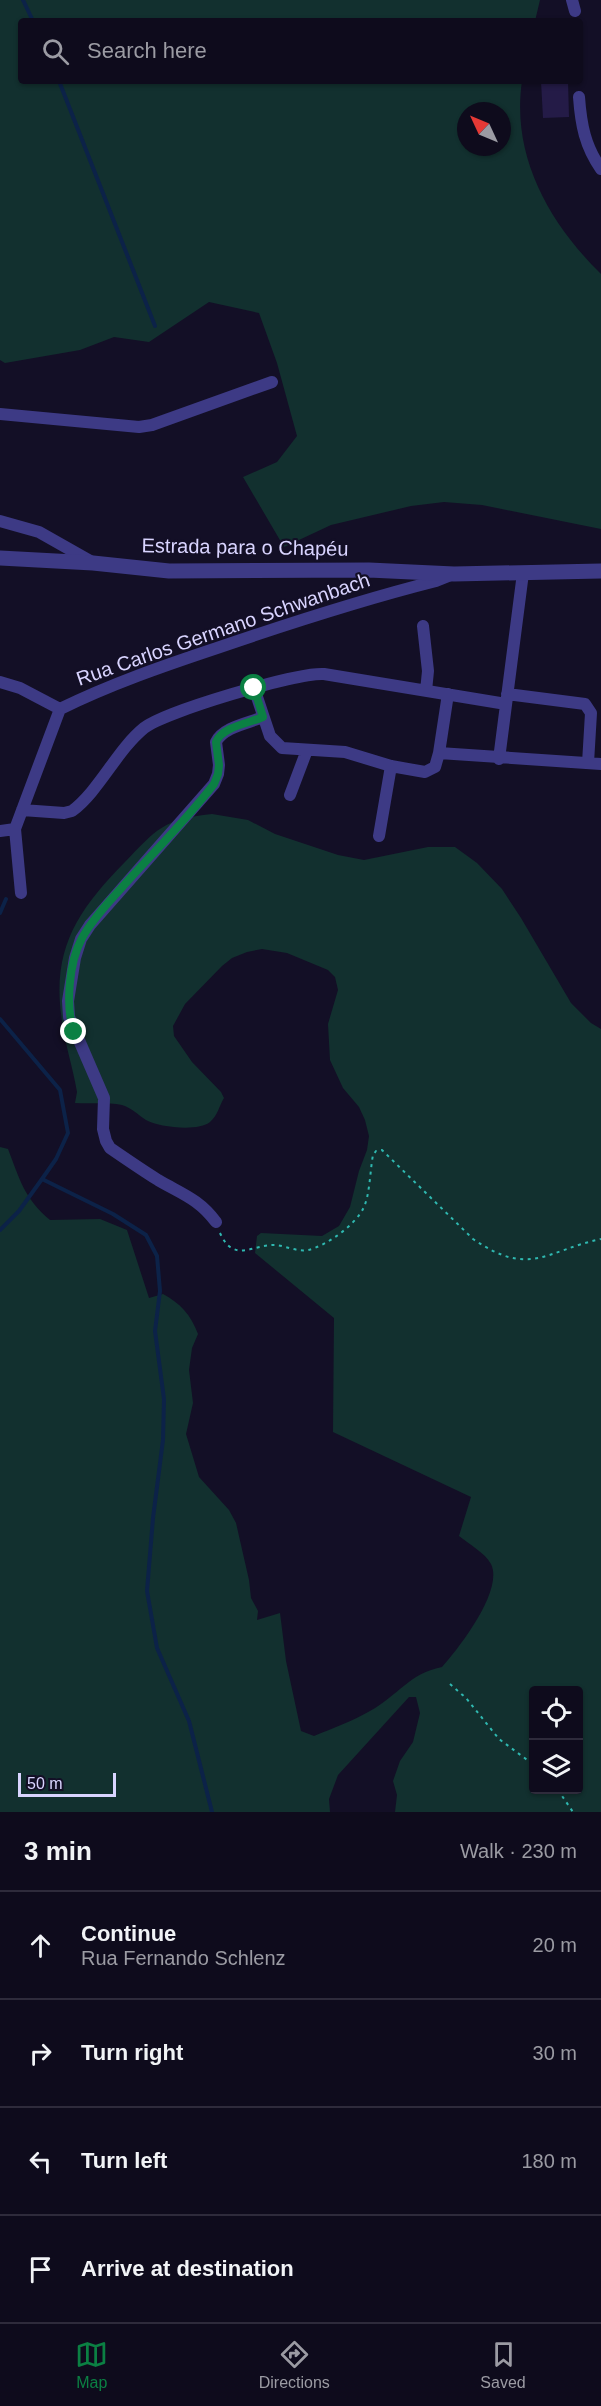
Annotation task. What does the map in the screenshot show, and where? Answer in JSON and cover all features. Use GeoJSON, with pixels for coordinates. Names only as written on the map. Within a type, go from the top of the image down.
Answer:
{"type":"FeatureCollection","features":[{"type":"Feature","properties":{"kind":"street"},"geometry":{"type":"LineString","coordinates":[[579,97],[585,143],[601,169]]}},
{"type":"Feature","properties":{"kind":"street"},"geometry":{"type":"LineString","coordinates":[[0,414],[139,427],[152,425],[272,382]]}},
{"type":"Feature","properties":{"kind":"street"},"geometry":{"type":"LineString","coordinates":[[0,521],[39,532],[93,562]]}},
{"type":"Feature","properties":{"kind":"street","name":"Estrada para o Chapéu"},"geometry":{"type":"LineString","coordinates":[[0,558],[93,562],[169,571],[369,570],[454,574],[601,572]]}},
{"type":"Feature","properties":{"kind":"street"},"geometry":{"type":"LineString","coordinates":[[499,759],[523,573]]}},
{"type":"Feature","properties":{"kind":"street","name":"Rua Carlos Germano Schwanbach"},"geometry":{"type":"LineString","coordinates":[[21,893],[15,829],[60,709],[102,688],[277,627],[454,574]]}},
{"type":"Feature","properties":{"kind":"street"},"geometry":{"type":"LineString","coordinates":[[423,626],[428,671],[426,691]]}},
{"type":"Feature","properties":{"kind":"street"},"geometry":{"type":"LineString","coordinates":[[22,810],[72,812],[145,727],[171,715],[254,688],[316,673],[448,694],[585,704],[591,713],[588,763]]}},
{"type":"Feature","properties":{"kind":"street"},"geometry":{"type":"LineString","coordinates":[[0,681],[20,688],[60,709]]}},
{"type":"Feature","properties":{"kind":"street"},"geometry":{"type":"LineString","coordinates":[[254,688],[270,736],[278,745],[290,749],[345,752],[391,766],[425,772],[435,767],[448,694]]}},
{"type":"Feature","properties":{"kind":"street"},"geometry":{"type":"LineString","coordinates":[[216,1222],[207,1210],[190,1196],[160,1181],[110,1148],[103,1129],[104,1098],[74,1032],[69,1017],[68,1001],[75,958],[81,939],[116,895],[214,784],[218,774],[216,742],[218,738],[263,717]]}},
{"type":"Feature","properties":{"kind":"street"},"geometry":{"type":"LineString","coordinates":[[290,795],[307,750]]}},
{"type":"Feature","properties":{"kind":"street"},"geometry":{"type":"LineString","coordinates":[[439,753],[499,759],[601,764]]}},
{"type":"Feature","properties":{"kind":"street"},"geometry":{"type":"LineString","coordinates":[[379,836],[391,766]]}},
{"type":"Feature","properties":{"kind":"street"},"geometry":{"type":"LineString","coordinates":[[0,831],[15,829]]}},
{"type":"Feature","properties":{"kind":"path"},"geometry":{"type":"LineString","coordinates":[[216,1222],[225,1243],[234,1250],[246,1251],[275,1245],[307,1250],[335,1238],[363,1209],[373,1155],[376,1151],[382,1150],[473,1239],[506,1258],[531,1260],[601,1239]]}},
{"type":"Feature","properties":{"kind":"path"},"geometry":{"type":"LineString","coordinates":[[450,1684],[473,1706],[499,1739],[529,1761]]}},
{"type":"Feature","properties":{"kind":"path"},"geometry":{"type":"LineString","coordinates":[[561,1794],[573,1812]]}},
{"type":"Feature","properties":{"kind":"green space"},"geometry":{"type":"Polygon","coordinates":[[[0,0],[540,0],[536,18],[18,18],[18,84],[522,84],[520,109],[522,136],[528,162],[538,186],[565,233],[601,274],[601,529],[482,505],[444,502],[411,506],[331,525],[284,547],[243,477],[277,462],[297,436],[277,363],[259,313],[209,302],[149,342],[114,337],[80,350],[5,363],[0,360],[0,0]]]}},
{"type":"Feature","properties":{"kind":"green space"},"geometry":{"type":"Polygon","coordinates":[[[212,814],[248,820],[275,834],[338,855],[364,860],[428,847],[455,847],[477,863],[502,889],[571,1003],[591,1023],[601,1029],[601,1812],[395,1812],[397,1795],[393,1781],[400,1761],[413,1742],[420,1713],[416,1697],[409,1697],[338,1775],[329,1799],[330,1812],[0,1812],[0,1147],[8,1149],[28,1196],[50,1220],[100,1219],[127,1230],[149,1298],[163,1294],[180,1306],[192,1321],[198,1334],[192,1348],[189,1370],[193,1403],[186,1434],[199,1477],[229,1510],[236,1523],[251,1598],[258,1611],[257,1620],[280,1613],[286,1661],[301,1731],[314,1736],[350,1721],[380,1705],[420,1675],[442,1667],[459,1647],[478,1618],[491,1588],[493,1575],[491,1564],[481,1552],[459,1536],[471,1497],[333,1432],[334,1318],[255,1253],[257,1236],[261,1233],[322,1236],[339,1226],[350,1207],[367,1150],[369,1136],[365,1120],[359,1107],[343,1088],[330,1060],[328,1024],[338,990],[335,977],[328,970],[287,953],[262,949],[232,958],[185,1004],[173,1026],[174,1036],[192,1062],[224,1098],[215,1116],[204,1125],[188,1128],[168,1126],[152,1123],[122,1105],[75,1103],[77,1092],[63,1030],[60,996],[60,973],[71,933],[81,915],[107,881],[153,834],[182,819],[212,814]]]}},
{"type":"Feature","properties":{"kind":"building"},"geometry":{"type":"Polygon","coordinates":[[[541,84],[568,84],[569,117],[543,118],[541,84]]]}},
{"type":"Feature","properties":{"kind":"waterway"},"geometry":{"type":"LineString","coordinates":[[23,0],[32,18]]}},
{"type":"Feature","properties":{"kind":"waterway"},"geometry":{"type":"LineString","coordinates":[[60,84],[155,326]]}},
{"type":"Feature","properties":{"kind":"waterway"},"geometry":{"type":"LineString","coordinates":[[0,913],[6,899]]}},
{"type":"Feature","properties":{"kind":"waterway"},"geometry":{"type":"LineString","coordinates":[[0,1019],[60,1090],[68,1133],[56,1159],[42,1179],[19,1211],[0,1230]]}},
{"type":"Feature","properties":{"kind":"waterway"},"geometry":{"type":"LineString","coordinates":[[42,1179],[113,1214],[146,1235],[157,1256],[160,1291],[155,1331],[164,1399],[163,1440],[147,1591],[157,1648],[189,1721],[212,1812]]}},
{"type":"Feature","properties":{"kind":"route"},"geometry":{"type":"LineString","coordinates":[[74,1032],[69,1017],[68,1001],[75,958],[81,939],[90,925],[214,784],[219,765],[216,742],[218,738],[222,734],[263,717],[254,688]]}}]}
